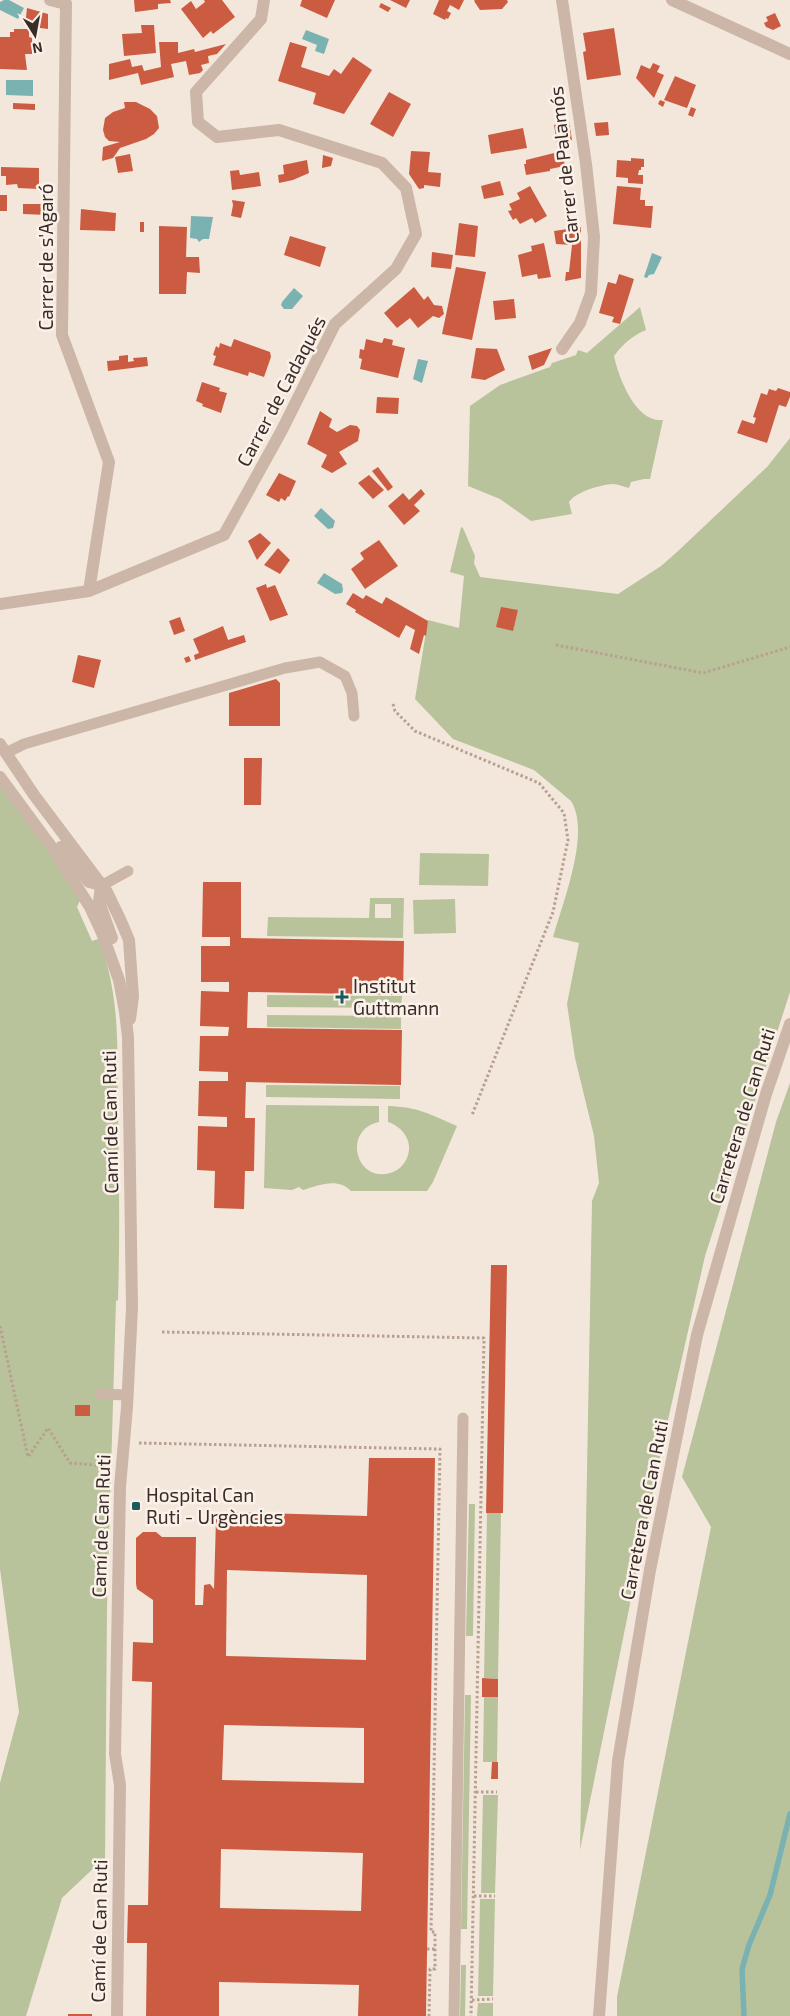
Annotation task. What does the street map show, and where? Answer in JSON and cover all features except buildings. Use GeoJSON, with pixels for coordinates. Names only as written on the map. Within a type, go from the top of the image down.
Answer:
{"type":"FeatureCollection","features":[{"type":"Feature","properties":{"kind":"street"},"geometry":{"type":"LineString","coordinates":[[50,0],[66,4],[78,0]]}},
{"type":"Feature","properties":{"kind":"street","name":"Carrer de Cadaqués"},"geometry":{"type":"LineString","coordinates":[[0,604],[89,591],[224,535],[282,430],[335,324],[396,269],[416,234],[406,188],[382,163],[279,130],[217,137],[198,122],[196,92],[261,19],[264,0]]}},
{"type":"Feature","properties":{"kind":"street","name":"Carrer de Palamós"},"geometry":{"type":"LineString","coordinates":[[562,0],[586,164],[594,237],[591,293],[580,323],[562,350]]}},
{"type":"Feature","properties":{"kind":"street"},"geometry":{"type":"LineString","coordinates":[[672,0],[790,54]]}},
{"type":"Feature","properties":{"kind":"street","name":"Carrer de s'Agaró"},"geometry":{"type":"LineString","coordinates":[[66,4],[62,335],[109,462],[89,591]]}},
{"type":"Feature","properties":{"kind":"street","name":"Camí de Can Ruti"},"geometry":{"type":"LineString","coordinates":[[2,748],[34,795],[106,892],[129,940],[133,997],[128,1037],[132,1308],[120,1487],[115,1754],[120,1785],[117,2016]]}},
{"type":"Feature","properties":{"kind":"street","name":"Camí de Can Ruti"},"geometry":{"type":"LineString","coordinates":[[0,778],[53,850],[90,907],[119,980],[128,1037]]}},
{"type":"Feature","properties":{"kind":"street","name":"Camí de Can Ruti"},"geometry":{"type":"LineString","coordinates":[[27,816],[42,821],[66,855],[89,882],[101,886]]}},
{"type":"Feature","properties":{"kind":"street","name":"Camí de Can Ruti"},"geometry":{"type":"LineString","coordinates":[[101,886],[99,902],[113,942],[111,956]]}},
{"type":"Feature","properties":{"kind":"street","name":"Carretera de Can Ruti"},"geometry":{"type":"LineString","coordinates":[[599,2016],[618,1760],[650,1570],[697,1335],[766,1094],[790,1024]]}},
{"type":"Feature","properties":{"kind":"lane"},"geometry":{"type":"LineString","coordinates":[[2,748],[24,744],[275,671],[320,662],[345,676],[352,693],[354,716]]}},
{"type":"Feature","properties":{"kind":"lane"},"geometry":{"type":"LineString","coordinates":[[101,886],[128,871]]}},
{"type":"Feature","properties":{"kind":"lane"},"geometry":{"type":"LineString","coordinates":[[100,1394],[127,1395]]}},
{"type":"Feature","properties":{"kind":"lane"},"geometry":{"type":"LineString","coordinates":[[454,2016],[462,1418]]}},
{"type":"Feature","properties":{"kind":"path"},"geometry":{"type":"LineString","coordinates":[[556,645],[703,672],[790,647]]}},
{"type":"Feature","properties":{"kind":"path"},"geometry":{"type":"LineString","coordinates":[[393,704],[395,711],[415,731],[539,783],[564,813],[568,840],[553,912],[472,1115]]}},
{"type":"Feature","properties":{"kind":"path"},"geometry":{"type":"LineString","coordinates":[[0,1326],[28,1457],[48,1428],[70,1463],[110,1467]]}},
{"type":"Feature","properties":{"kind":"path"},"geometry":{"type":"LineString","coordinates":[[162,1332],[484,1338],[471,2016]]}},
{"type":"Feature","properties":{"kind":"path"},"geometry":{"type":"LineString","coordinates":[[136,1443],[440,1450],[434,1657],[431,1932],[435,1932],[435,1969],[430,1969],[429,2016]]}},
{"type":"Feature","properties":{"kind":"path"},"geometry":{"type":"LineString","coordinates":[[476,1792],[497,1792]]}},
{"type":"Feature","properties":{"kind":"path"},"geometry":{"type":"LineString","coordinates":[[474,1896],[495,1896]]}},
{"type":"Feature","properties":{"kind":"path"},"geometry":{"type":"LineString","coordinates":[[427,1949],[435,1949]]}},
{"type":"Feature","properties":{"kind":"path"},"geometry":{"type":"LineString","coordinates":[[472,2000],[494,1999]]}},
{"type":"Feature","properties":{"kind":"green space"},"geometry":{"type":"Polygon","coordinates":[[[640,307],[646,330],[628,341],[614,356],[620,376],[630,398],[645,414],[653,419],[663,420],[650,479],[631,482],[629,488],[613,484],[589,489],[577,495],[569,502],[572,514],[531,521],[500,499],[468,486],[470,406],[500,385],[550,367],[552,363],[576,355],[578,350],[587,353],[640,307]]]}},
{"type":"Feature","properties":{"kind":"green space"},"geometry":{"type":"Polygon","coordinates":[[[790,438],[790,992],[705,1256],[663,1442],[580,1850],[592,1201],[599,1183],[594,1136],[575,1058],[567,1004],[579,943],[553,937],[577,848],[578,830],[576,814],[571,801],[534,770],[453,739],[415,699],[428,620],[459,628],[464,576],[450,572],[461,527],[475,556],[474,563],[480,577],[618,594],[661,566],[677,552],[767,467],[790,438]]]}},
{"type":"Feature","properties":{"kind":"green space"},"geometry":{"type":"Polygon","coordinates":[[[0,784],[52,855],[80,900],[77,907],[92,941],[98,939],[111,980],[117,1044],[119,1252],[107,1608],[105,1864],[97,1865],[62,1898],[26,2016],[0,2016],[0,1783],[19,1712],[0,1569],[0,784]]]}},
{"type":"Feature","properties":{"kind":"green space"},"geometry":{"type":"Polygon","coordinates":[[[420,853],[489,854],[488,886],[419,885],[420,853]]]}},
{"type":"Feature","properties":{"kind":"green space"},"geometry":{"type":"Polygon","coordinates":[[[370,898],[404,898],[403,938],[267,936],[268,917],[369,918],[370,898]],[[375,904],[375,918],[391,918],[391,904],[375,904]]]}},
{"type":"Feature","properties":{"kind":"green space"},"geometry":{"type":"Polygon","coordinates":[[[455,899],[456,933],[414,934],[413,900],[455,899]]]}},
{"type":"Feature","properties":{"kind":"green space"},"geometry":{"type":"Polygon","coordinates":[[[267,995],[402,996],[401,1008],[267,1007],[267,995]]]}},
{"type":"Feature","properties":{"kind":"green space"},"geometry":{"type":"Polygon","coordinates":[[[267,1015],[401,1016],[401,1029],[267,1027],[267,1015]]]}},
{"type":"Feature","properties":{"kind":"green space"},"geometry":{"type":"Polygon","coordinates":[[[790,1083],[790,2016],[617,2016],[617,1997],[711,1527],[682,1477],[776,1122],[790,1083]]]}},
{"type":"Feature","properties":{"kind":"green space"},"geometry":{"type":"Polygon","coordinates":[[[266,1085],[400,1086],[400,1099],[266,1097],[266,1085]]]}},
{"type":"Feature","properties":{"kind":"green space"},"geometry":{"type":"Polygon","coordinates":[[[266,1105],[379,1106],[379,1122],[367,1127],[360,1135],[357,1144],[358,1154],[362,1163],[369,1170],[378,1174],[390,1173],[398,1169],[406,1161],[409,1152],[406,1136],[398,1127],[388,1122],[388,1106],[416,1110],[457,1126],[433,1182],[427,1191],[351,1191],[340,1184],[334,1183],[322,1184],[303,1190],[299,1187],[292,1190],[264,1188],[266,1105]]]}},
{"type":"Feature","properties":{"kind":"green space"},"geometry":{"type":"Polygon","coordinates":[[[469,1504],[475,1504],[473,1636],[466,1636],[469,1504]]]}},
{"type":"Feature","properties":{"kind":"green space"},"geometry":{"type":"Polygon","coordinates":[[[487,1513],[501,1513],[498,1679],[484,1678],[487,1513]]]}},
{"type":"Feature","properties":{"kind":"green space"},"geometry":{"type":"Polygon","coordinates":[[[465,1695],[471,1695],[467,1929],[461,1929],[465,1695]]]}},
{"type":"Feature","properties":{"kind":"green space"},"geometry":{"type":"Polygon","coordinates":[[[484,1697],[498,1697],[497,1762],[483,1762],[484,1697]]]}},
{"type":"Feature","properties":{"kind":"green space"},"geometry":{"type":"Polygon","coordinates":[[[483,1795],[498,1795],[495,1893],[481,1893],[483,1795]]]}},
{"type":"Feature","properties":{"kind":"green space"},"geometry":{"type":"Polygon","coordinates":[[[480,1899],[495,1899],[493,1996],[478,1996],[480,1899]]]}},
{"type":"Feature","properties":{"kind":"green space"},"geometry":{"type":"Polygon","coordinates":[[[461,1965],[466,1965],[465,2016],[460,2016],[461,1965]]]}},
{"type":"Feature","properties":{"kind":"green space"},"geometry":{"type":"Polygon","coordinates":[[[478,2003],[493,2003],[493,2016],[477,2016],[478,2003]]]}},
{"type":"Feature","properties":{"kind":"water"},"geometry":{"type":"Polygon","coordinates":[[[9,0],[24,8],[18,19],[0,10],[0,2],[9,0]]]}},
{"type":"Feature","properties":{"kind":"water"},"geometry":{"type":"Polygon","coordinates":[[[306,30],[329,39],[324,54],[315,51],[317,45],[302,39],[306,30]]]}},
{"type":"Feature","properties":{"kind":"water"},"geometry":{"type":"Polygon","coordinates":[[[6,80],[33,80],[33,96],[6,95],[6,80]]]}},
{"type":"Feature","properties":{"kind":"water"},"geometry":{"type":"Polygon","coordinates":[[[191,216],[213,217],[209,239],[203,239],[199,242],[197,239],[190,238],[191,216]]]}},
{"type":"Feature","properties":{"kind":"water"},"geometry":{"type":"Polygon","coordinates":[[[652,253],[662,257],[654,274],[649,275],[647,278],[644,277],[652,253]]]}},
{"type":"Feature","properties":{"kind":"water"},"geometry":{"type":"Polygon","coordinates":[[[294,288],[303,296],[292,309],[284,309],[281,305],[282,302],[294,288]]]}},
{"type":"Feature","properties":{"kind":"water"},"geometry":{"type":"Polygon","coordinates":[[[418,359],[428,361],[422,383],[413,379],[418,359]]]}},
{"type":"Feature","properties":{"kind":"water"},"geometry":{"type":"Polygon","coordinates":[[[321,508],[335,521],[333,528],[328,529],[314,516],[321,508]]]}},
{"type":"Feature","properties":{"kind":"water"},"geometry":{"type":"Polygon","coordinates":[[[324,573],[342,584],[342,593],[335,594],[317,583],[324,573]]]}},
{"type":"Feature","properties":{"kind":"waterway"},"geometry":{"type":"LineString","coordinates":[[744,2016],[742,1969],[749,1945],[770,1895],[790,1814]]}},
{"type":"Feature","properties":{"kind":"place","name":"Institut Guttmann"},"geometry":{"type":"Point","coordinates":[342,997]}},
{"type":"Feature","properties":{"kind":"place","name":"Hospital Can Ruti - Urgències"},"geometry":{"type":"Point","coordinates":[136,1506]}}]}
